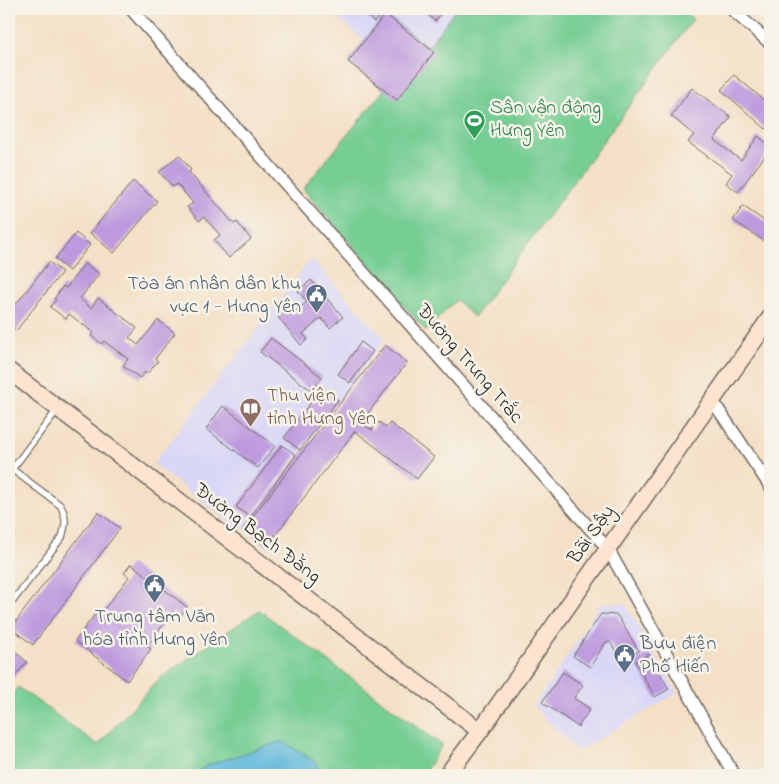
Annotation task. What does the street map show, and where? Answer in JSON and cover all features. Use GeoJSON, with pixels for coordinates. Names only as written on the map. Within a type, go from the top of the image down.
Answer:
{"type":"FeatureCollection","features":[{"type":"Feature","properties":{"kind":"street","name":"Đường Trưng Trắc"},"geometry":{"type":"LineString","coordinates":[[131,9],[608,549],[734,775]]}},
{"type":"Feature","properties":{"kind":"street"},"geometry":{"type":"LineString","coordinates":[[731,9],[770,43]]}},
{"type":"Feature","properties":{"kind":"street","name":"Bãi Sậy"},"geometry":{"type":"LineString","coordinates":[[447,775],[480,731],[770,318]]}},
{"type":"Feature","properties":{"kind":"street","name":"Đường Bạch Đằng"},"geometry":{"type":"LineString","coordinates":[[9,371],[480,731]]}},
{"type":"Feature","properties":{"kind":"street"},"geometry":{"type":"LineString","coordinates":[[712,400],[770,486]]}},
{"type":"Feature","properties":{"kind":"lane"},"geometry":{"type":"LineString","coordinates":[[9,606],[62,537],[66,524],[66,514],[60,505],[11,468],[58,409]]}},
{"type":"Feature","properties":{"kind":"shaded area"},"geometry":{"type":"Polygon","coordinates":[[[329,9],[456,9],[428,47],[365,41],[329,9]]]}},
{"type":"Feature","properties":{"kind":"shaded area","name":"Thu viện tỉnh Hưng Yên"},"geometry":{"type":"Polygon","coordinates":[[[311,259],[385,339],[241,531],[153,464],[311,259]]]}},
{"type":"Feature","properties":{"kind":"shaded area","name":"Bưu điện Phố Hiến"},"geometry":{"type":"Polygon","coordinates":[[[601,603],[625,604],[677,693],[578,751],[533,706],[601,603]]]}},
{"type":"Feature","properties":{"kind":"green space","name":"Sân vận động Hưng Yên"},"geometry":{"type":"Polygon","coordinates":[[[456,9],[681,9],[693,19],[474,317],[456,300],[426,331],[303,189],[384,90],[348,62],[385,14],[428,47],[456,9]]]}},
{"type":"Feature","properties":{"kind":"green space"},"geometry":{"type":"Polygon","coordinates":[[[259,610],[442,745],[423,775],[9,775],[9,698],[18,687],[98,745],[159,679],[259,610]]]}},
{"type":"Feature","properties":{"kind":"water"},"geometry":{"type":"Polygon","coordinates":[[[282,741],[314,761],[323,775],[193,775],[208,765],[282,741]]]}},
{"type":"Feature","properties":{"kind":"building"},"geometry":{"type":"Polygon","coordinates":[[[358,9],[386,9],[374,22],[358,9]]]}},
{"type":"Feature","properties":{"kind":"building"},"geometry":{"type":"Polygon","coordinates":[[[421,9],[445,9],[435,21],[421,9]]]}},
{"type":"Feature","properties":{"kind":"building"},"geometry":{"type":"Polygon","coordinates":[[[385,14],[434,52],[397,100],[348,62],[385,14]]]}},
{"type":"Feature","properties":{"kind":"building"},"geometry":{"type":"Polygon","coordinates":[[[734,75],[770,105],[770,124],[766,129],[721,90],[734,75]]]}},
{"type":"Feature","properties":{"kind":"building"},"geometry":{"type":"Polygon","coordinates":[[[692,88],[731,117],[714,140],[741,160],[758,136],[770,146],[770,149],[738,192],[726,183],[732,174],[688,142],[694,135],[671,116],[692,88]]]}},
{"type":"Feature","properties":{"kind":"building"},"geometry":{"type":"Polygon","coordinates":[[[179,155],[191,170],[189,172],[234,224],[237,222],[251,239],[229,258],[214,240],[220,235],[204,217],[199,221],[187,207],[193,203],[177,184],[173,187],[159,172],[179,155]]]}},
{"type":"Feature","properties":{"kind":"building"},"geometry":{"type":"Polygon","coordinates":[[[133,181],[157,201],[114,253],[90,233],[133,181]]]}},
{"type":"Feature","properties":{"kind":"building"},"geometry":{"type":"Polygon","coordinates":[[[743,206],[770,225],[770,245],[733,220],[743,206]]]}},
{"type":"Feature","properties":{"kind":"building"},"geometry":{"type":"Polygon","coordinates":[[[76,233],[90,245],[69,271],[55,259],[76,233]]]}},
{"type":"Feature","properties":{"kind":"building"},"geometry":{"type":"Polygon","coordinates":[[[49,262],[62,272],[16,331],[9,325],[9,313],[49,262]]]}},
{"type":"Feature","properties":{"kind":"building"},"geometry":{"type":"Polygon","coordinates":[[[85,263],[99,274],[80,299],[91,308],[98,298],[137,328],[129,338],[138,345],[158,320],[175,333],[155,359],[158,361],[147,374],[145,372],[140,378],[123,366],[128,359],[104,341],[102,344],[91,336],[94,333],[69,314],[66,319],[50,307],[63,286],[66,288],[85,263]]]}},
{"type":"Feature","properties":{"kind":"building","name":"Tòa án nhân dân khu vực 1 - Hưng Yên"},"geometry":{"type":"Polygon","coordinates":[[[311,280],[343,317],[330,328],[321,318],[303,334],[308,339],[301,345],[278,317],[285,311],[290,316],[307,302],[298,291],[311,280]]]}},
{"type":"Feature","properties":{"kind":"building"},"geometry":{"type":"Polygon","coordinates":[[[271,338],[322,377],[312,391],[260,352],[271,338]]]}},
{"type":"Feature","properties":{"kind":"building"},"geometry":{"type":"Polygon","coordinates":[[[361,342],[373,351],[350,383],[338,374],[361,342]]]}},
{"type":"Feature","properties":{"kind":"building"},"geometry":{"type":"Polygon","coordinates":[[[385,345],[407,363],[361,422],[372,430],[379,422],[386,428],[390,423],[434,457],[417,479],[355,431],[267,546],[244,528],[385,345]]]}},
{"type":"Feature","properties":{"kind":"building"},"geometry":{"type":"Polygon","coordinates":[[[322,388],[338,400],[300,450],[284,438],[322,388]]]}},
{"type":"Feature","properties":{"kind":"building"},"geometry":{"type":"Polygon","coordinates":[[[223,406],[275,446],[258,468],[206,429],[223,406]]]}},
{"type":"Feature","properties":{"kind":"building"},"geometry":{"type":"Polygon","coordinates":[[[282,445],[296,455],[250,517],[236,507],[282,445]]]}},
{"type":"Feature","properties":{"kind":"building"},"geometry":{"type":"Polygon","coordinates":[[[98,512],[120,528],[33,645],[11,628],[98,512]]]}},
{"type":"Feature","properties":{"kind":"building"},"geometry":{"type":"Polygon","coordinates":[[[131,564],[187,607],[180,617],[173,612],[147,646],[151,649],[127,681],[75,641],[99,609],[102,612],[129,577],[124,573],[131,564]]]}},
{"type":"Feature","properties":{"kind":"building"},"geometry":{"type":"Polygon","coordinates":[[[601,614],[617,615],[639,651],[622,661],[610,642],[606,642],[590,667],[573,656],[601,614]]]}},
{"type":"Feature","properties":{"kind":"building"},"geometry":{"type":"Polygon","coordinates":[[[9,646],[27,662],[9,683],[9,646]]]}},
{"type":"Feature","properties":{"kind":"building"},"geometry":{"type":"Polygon","coordinates":[[[649,654],[669,689],[655,697],[635,662],[649,654]]]}},
{"type":"Feature","properties":{"kind":"building"},"geometry":{"type":"Polygon","coordinates":[[[563,672],[583,685],[574,698],[590,709],[578,727],[542,702],[563,672]]]}},
{"type":"Feature","properties":{"kind":"place","name":"Sân vận động Hưng Yên"},"geometry":{"type":"Point","coordinates":[474,139]}},
{"type":"Feature","properties":{"kind":"place","name":"Tòa án nhân dân khu vực 1 - Hưng Yên"},"geometry":{"type":"Point","coordinates":[317,314]}},
{"type":"Feature","properties":{"kind":"place","name":"Thu viện tỉnh Hưng Yên"},"geometry":{"type":"Point","coordinates":[251,427]}},
{"type":"Feature","properties":{"kind":"place","name":"Trung tâm Văn hóa tỉnh Hưng Yên"},"geometry":{"type":"Point","coordinates":[155,604]}},
{"type":"Feature","properties":{"kind":"place","name":"Bưu điện Phố Hiến"},"geometry":{"type":"Point","coordinates":[624,674]}}]}
